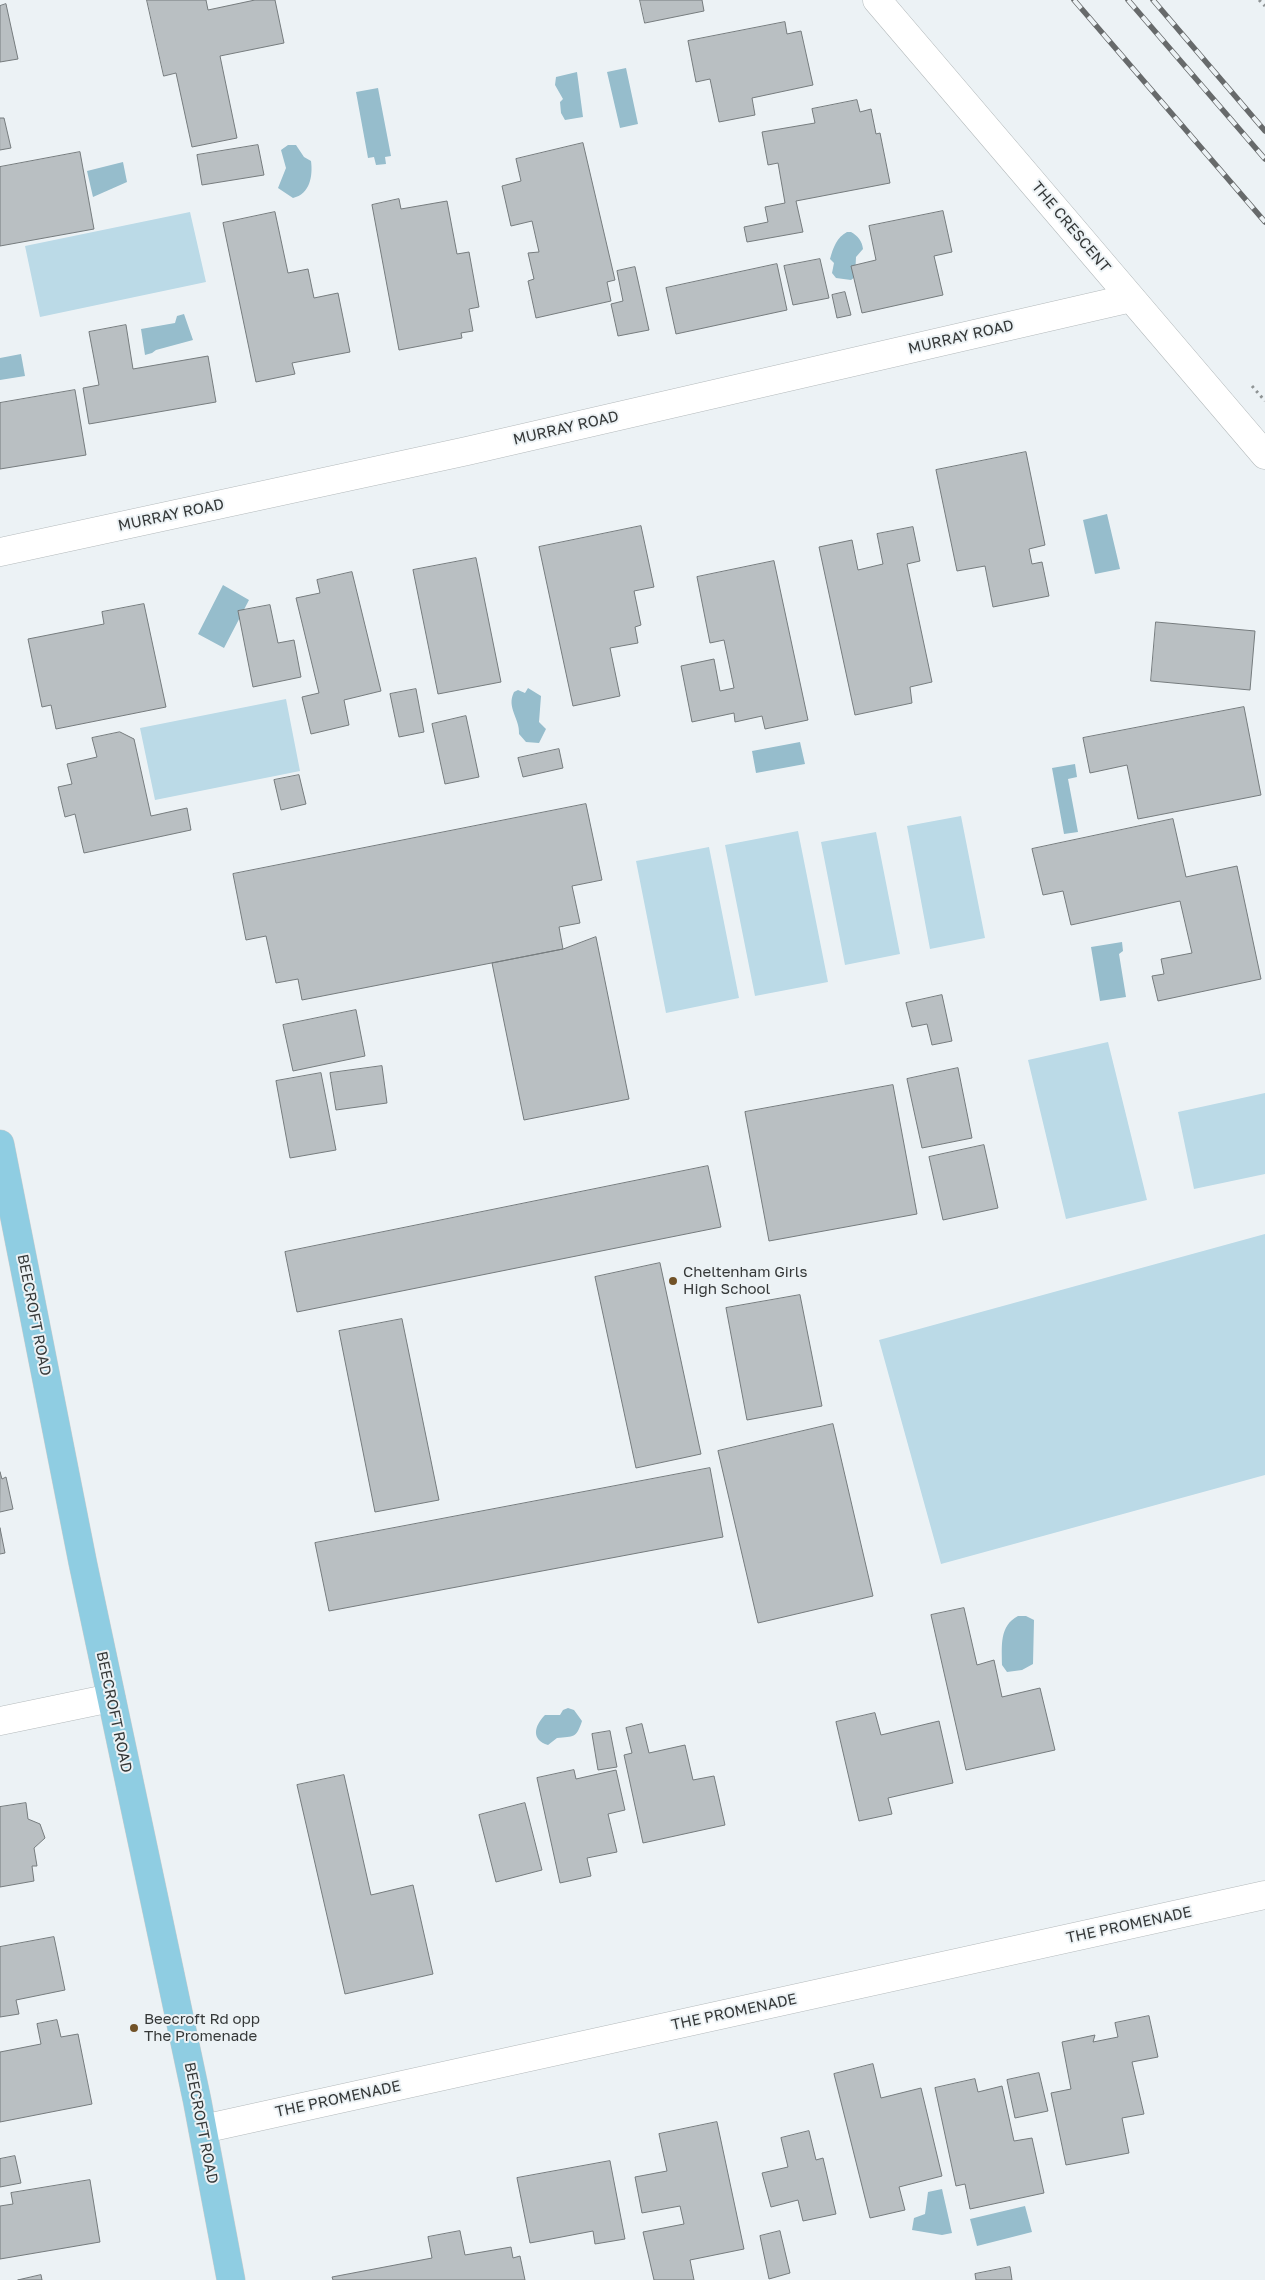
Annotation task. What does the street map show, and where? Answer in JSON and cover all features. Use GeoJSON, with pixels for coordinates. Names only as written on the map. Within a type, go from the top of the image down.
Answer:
{"type":"FeatureCollection","features":[{"type":"Feature","properties":{"kind":"main road","name":"BEECROFT ROAD"},"geometry":{"type":"LineString","coordinates":[[0,1144],[111,1698],[203,2129],[231,2280]]}},
{"type":"Feature","properties":{"kind":"street","name":"THE CRESCENT"},"geometry":{"type":"LineString","coordinates":[[877,0],[1265,455]]}},
{"type":"Feature","properties":{"kind":"street","name":"MURRAY ROAD"},"geometry":{"type":"LineString","coordinates":[[0,552],[467,451],[1131,298]]}},
{"type":"Feature","properties":{"kind":"street"},"geometry":{"type":"LineString","coordinates":[[0,1721],[111,1698]]}},
{"type":"Feature","properties":{"kind":"street","name":"THE PROMENADE"},"geometry":{"type":"LineString","coordinates":[[203,2129],[1265,1895]]}},
{"type":"Feature","properties":{"kind":"path"},"geometry":{"type":"LineString","coordinates":[[1259,0],[1265,6]]}},
{"type":"Feature","properties":{"kind":"shaded area"},"geometry":{"type":"Polygon","coordinates":[[[626,68],[638,124],[620,128],[607,72],[626,68]]]}},
{"type":"Feature","properties":{"kind":"shaded area"},"geometry":{"type":"Polygon","coordinates":[[[577,72],[583,117],[565,120],[561,113],[560,102],[563,99],[555,85],[556,77],[577,72]]]}},
{"type":"Feature","properties":{"kind":"shaded area"},"geometry":{"type":"Polygon","coordinates":[[[378,88],[391,156],[385,157],[386,164],[376,165],[374,157],[368,158],[356,92],[378,88]]]}},
{"type":"Feature","properties":{"kind":"shaded area"},"geometry":{"type":"Polygon","coordinates":[[[288,145],[296,145],[304,157],[311,161],[309,184],[303,193],[293,198],[278,188],[286,168],[281,150],[288,145]]]}},
{"type":"Feature","properties":{"kind":"shaded area"},"geometry":{"type":"Polygon","coordinates":[[[123,162],[127,182],[93,197],[87,171],[123,162]]]}},
{"type":"Feature","properties":{"kind":"shaded area"},"geometry":{"type":"Polygon","coordinates":[[[190,212],[206,282],[40,317],[25,246],[190,212]]]}},
{"type":"Feature","properties":{"kind":"shaded area"},"geometry":{"type":"Polygon","coordinates":[[[847,232],[851,232],[858,237],[863,249],[856,257],[855,277],[851,280],[836,278],[832,273],[834,263],[830,259],[838,240],[847,232]]]}},
{"type":"Feature","properties":{"kind":"shaded area"},"geometry":{"type":"Polygon","coordinates":[[[184,314],[193,340],[145,355],[141,329],[175,323],[177,316],[184,314]]]}},
{"type":"Feature","properties":{"kind":"shaded area"},"geometry":{"type":"Polygon","coordinates":[[[21,354],[25,376],[0,380],[0,358],[21,354]]]}},
{"type":"Feature","properties":{"kind":"shaded area"},"geometry":{"type":"Polygon","coordinates":[[[1107,514],[1120,569],[1095,574],[1083,520],[1107,514]]]}},
{"type":"Feature","properties":{"kind":"shaded area"},"geometry":{"type":"Polygon","coordinates":[[[223,585],[249,600],[224,648],[198,634],[223,585]]]}},
{"type":"Feature","properties":{"kind":"shaded area"},"geometry":{"type":"Polygon","coordinates":[[[528,688],[541,696],[539,722],[546,729],[539,743],[526,742],[519,734],[518,723],[512,708],[514,692],[518,690],[525,693],[528,688]]]}},
{"type":"Feature","properties":{"kind":"shaded area"},"geometry":{"type":"Polygon","coordinates":[[[286,699],[300,771],[155,800],[140,728],[286,699]]]}},
{"type":"Feature","properties":{"kind":"shaded area"},"geometry":{"type":"Polygon","coordinates":[[[800,742],[805,764],[756,773],[752,751],[800,742]]]}},
{"type":"Feature","properties":{"kind":"shaded area"},"geometry":{"type":"Polygon","coordinates":[[[1075,764],[1077,777],[1068,779],[1078,832],[1064,834],[1052,768],[1075,764]]]}},
{"type":"Feature","properties":{"kind":"shaded area"},"geometry":{"type":"Polygon","coordinates":[[[961,816],[985,938],[930,949],[907,826],[961,816]]]}},
{"type":"Feature","properties":{"kind":"shaded area"},"geometry":{"type":"Polygon","coordinates":[[[798,831],[828,982],[755,996],[725,845],[798,831]]]}},
{"type":"Feature","properties":{"kind":"shaded area"},"geometry":{"type":"Polygon","coordinates":[[[876,832],[900,954],[845,965],[821,842],[876,832]]]}},
{"type":"Feature","properties":{"kind":"shaded area"},"geometry":{"type":"Polygon","coordinates":[[[709,847],[739,998],[666,1013],[636,861],[709,847]]]}},
{"type":"Feature","properties":{"kind":"shaded area"},"geometry":{"type":"Polygon","coordinates":[[[1122,942],[1123,951],[1119,954],[1126,997],[1100,1001],[1091,947],[1122,942]]]}},
{"type":"Feature","properties":{"kind":"shaded area"},"geometry":{"type":"Polygon","coordinates":[[[1108,1042],[1147,1200],[1066,1219],[1028,1060],[1108,1042]]]}},
{"type":"Feature","properties":{"kind":"shaded area"},"geometry":{"type":"Polygon","coordinates":[[[1265,1093],[1265,1174],[1194,1189],[1178,1112],[1265,1093]]]}},
{"type":"Feature","properties":{"kind":"shaded area"},"geometry":{"type":"Polygon","coordinates":[[[1265,1234],[1265,1475],[941,1564],[879,1340],[1265,1234]]]}},
{"type":"Feature","properties":{"kind":"shaded area"},"geometry":{"type":"Polygon","coordinates":[[[1018,1616],[1026,1616],[1034,1620],[1033,1664],[1022,1670],[1007,1672],[1002,1665],[1003,1637],[1007,1625],[1018,1616]]]}},
{"type":"Feature","properties":{"kind":"shaded area"},"geometry":{"type":"Polygon","coordinates":[[[568,1708],[574,1710],[582,1721],[576,1734],[557,1738],[548,1745],[539,1740],[536,1732],[541,1719],[545,1715],[560,1715],[563,1710],[568,1708]]]}},
{"type":"Feature","properties":{"kind":"shaded area"},"geometry":{"type":"Polygon","coordinates":[[[942,2189],[952,2233],[942,2235],[912,2230],[914,2218],[925,2214],[928,2192],[942,2189]]]}},
{"type":"Feature","properties":{"kind":"shaded area"},"geometry":{"type":"Polygon","coordinates":[[[1025,2206],[1032,2232],[977,2246],[970,2219],[1025,2206]]]}},
{"type":"Feature","properties":{"kind":"building"},"geometry":{"type":"Polygon","coordinates":[[[147,0],[206,0],[208,10],[255,0],[275,0],[284,43],[220,56],[237,138],[192,147],[176,73],[164,76],[147,0]]]}},
{"type":"Feature","properties":{"kind":"building"},"geometry":{"type":"Polygon","coordinates":[[[640,0],[702,0],[704,11],[645,23],[640,0]]]}},
{"type":"Feature","properties":{"kind":"building"},"geometry":{"type":"Polygon","coordinates":[[[6,4],[18,59],[0,62],[0,6],[6,4]]]}},
{"type":"Feature","properties":{"kind":"building"},"geometry":{"type":"Polygon","coordinates":[[[785,22],[787,34],[801,31],[813,85],[752,98],[755,115],[719,122],[710,79],[696,82],[688,41],[785,22]]]}},
{"type":"Feature","properties":{"kind":"building"},"geometry":{"type":"Polygon","coordinates":[[[857,100],[860,112],[871,109],[876,134],[880,133],[890,183],[796,201],[803,232],[747,242],[744,227],[768,222],[765,207],[785,203],[778,163],[768,165],[762,132],[815,123],[812,109],[857,100]]]}},
{"type":"Feature","properties":{"kind":"building"},"geometry":{"type":"Polygon","coordinates":[[[0,118],[4,118],[11,148],[0,150],[0,118]]]}},
{"type":"Feature","properties":{"kind":"building"},"geometry":{"type":"Polygon","coordinates":[[[583,143],[615,280],[607,282],[611,301],[536,318],[528,281],[534,279],[528,253],[539,252],[532,221],[511,226],[502,186],[521,181],[516,159],[583,143]]]}},
{"type":"Feature","properties":{"kind":"building"},"geometry":{"type":"Polygon","coordinates":[[[258,145],[264,175],[202,185],[197,155],[258,145]]]}},
{"type":"Feature","properties":{"kind":"building"},"geometry":{"type":"Polygon","coordinates":[[[80,152],[94,229],[0,246],[0,167],[80,152]]]}},
{"type":"Feature","properties":{"kind":"building"},"geometry":{"type":"Polygon","coordinates":[[[399,199],[401,209],[447,201],[457,254],[469,252],[479,307],[469,309],[473,331],[461,333],[462,338],[399,350],[372,205],[399,199]]]}},
{"type":"Feature","properties":{"kind":"building"},"geometry":{"type":"Polygon","coordinates":[[[943,211],[952,252],[934,256],[943,295],[862,313],[851,266],[876,260],[869,226],[943,211]]]}},
{"type":"Feature","properties":{"kind":"building"},"geometry":{"type":"Polygon","coordinates":[[[275,212],[288,273],[308,269],[314,298],[338,293],[350,352],[292,363],[295,374],[256,382],[223,223],[275,212]]]}},
{"type":"Feature","properties":{"kind":"building"},"geometry":{"type":"Polygon","coordinates":[[[820,259],[829,298],[793,305],[784,266],[820,259]]]}},
{"type":"Feature","properties":{"kind":"building"},"geometry":{"type":"Polygon","coordinates":[[[777,264],[787,310],[676,334],[666,288],[777,264]]]}},
{"type":"Feature","properties":{"kind":"building"},"geometry":{"type":"Polygon","coordinates":[[[635,267],[649,330],[618,336],[611,304],[623,301],[617,271],[635,267]]]}},
{"type":"Feature","properties":{"kind":"building"},"geometry":{"type":"Polygon","coordinates":[[[845,292],[851,315],[837,318],[832,295],[845,292]]]}},
{"type":"Feature","properties":{"kind":"building"},"geometry":{"type":"Polygon","coordinates":[[[126,325],[133,369],[208,356],[216,402],[89,424],[83,388],[99,385],[89,332],[126,325]]]}},
{"type":"Feature","properties":{"kind":"building"},"geometry":{"type":"Polygon","coordinates":[[[75,390],[86,455],[0,469],[0,403],[75,390]]]}},
{"type":"Feature","properties":{"kind":"building"},"geometry":{"type":"Polygon","coordinates":[[[1026,452],[1045,545],[1029,549],[1032,564],[1042,562],[1049,596],[993,607],[985,566],[957,571],[936,470],[1026,452]]]}},
{"type":"Feature","properties":{"kind":"building"},"geometry":{"type":"Polygon","coordinates":[[[641,526],[654,587],[634,591],[641,625],[635,627],[638,643],[610,648],[620,696],[573,706],[539,547],[641,526]]]}},
{"type":"Feature","properties":{"kind":"building"},"geometry":{"type":"Polygon","coordinates":[[[913,527],[920,561],[907,564],[932,682],[910,687],[912,703],[855,715],[819,547],[852,540],[858,570],[883,564],[877,534],[913,527]]]}},
{"type":"Feature","properties":{"kind":"building"},"geometry":{"type":"Polygon","coordinates":[[[476,558],[501,682],[438,694],[413,570],[476,558]]]}},
{"type":"Feature","properties":{"kind":"building"},"geometry":{"type":"Polygon","coordinates":[[[774,561],[808,720],[765,729],[762,716],[735,722],[734,713],[692,722],[681,666],[714,659],[720,691],[734,688],[724,640],[710,643],[697,577],[774,561]]]}},
{"type":"Feature","properties":{"kind":"building"},"geometry":{"type":"Polygon","coordinates":[[[352,572],[381,691],[344,700],[349,725],[311,734],[302,697],[319,693],[296,598],[320,593],[317,580],[352,572]]]}},
{"type":"Feature","properties":{"kind":"building"},"geometry":{"type":"Polygon","coordinates":[[[144,604],[166,707],[56,729],[51,705],[42,707],[28,639],[104,624],[102,612],[144,604]]]}},
{"type":"Feature","properties":{"kind":"building"},"geometry":{"type":"Polygon","coordinates":[[[270,605],[278,643],[294,640],[301,677],[253,687],[238,611],[270,605]]]}},
{"type":"Feature","properties":{"kind":"building"},"geometry":{"type":"Polygon","coordinates":[[[1156,622],[1255,631],[1250,690],[1151,681],[1156,622]]]}},
{"type":"Feature","properties":{"kind":"building"},"geometry":{"type":"Polygon","coordinates":[[[416,689],[424,732],[399,737],[390,694],[416,689]]]}},
{"type":"Feature","properties":{"kind":"building"},"geometry":{"type":"Polygon","coordinates":[[[1244,707],[1261,795],[1138,819],[1127,765],[1090,773],[1083,738],[1244,707]]]}},
{"type":"Feature","properties":{"kind":"building"},"geometry":{"type":"Polygon","coordinates":[[[466,716],[479,777],[445,784],[432,724],[466,716]]]}},
{"type":"Feature","properties":{"kind":"building"},"geometry":{"type":"Polygon","coordinates":[[[120,732],[134,739],[151,816],[187,808],[191,830],[84,853],[75,814],[65,817],[58,787],[72,784],[67,764],[97,757],[92,738],[120,732]]]}},
{"type":"Feature","properties":{"kind":"building"},"geometry":{"type":"Polygon","coordinates":[[[559,749],[563,768],[523,777],[518,758],[559,749]]]}},
{"type":"Feature","properties":{"kind":"building"},"geometry":{"type":"Polygon","coordinates":[[[299,775],[306,804],[281,810],[274,780],[299,775]]]}},
{"type":"Feature","properties":{"kind":"building"},"geometry":{"type":"Polygon","coordinates":[[[586,804],[602,880],[572,886],[580,923],[559,927],[563,949],[302,1000],[298,979],[276,983],[266,936],[246,940],[233,874],[586,804]]]}},
{"type":"Feature","properties":{"kind":"building"},"geometry":{"type":"Polygon","coordinates":[[[1173,819],[1186,877],[1237,866],[1261,979],[1158,1001],[1152,976],[1164,974],[1161,959],[1192,953],[1180,901],[1071,925],[1063,891],[1043,895],[1032,849],[1173,819]]]}},
{"type":"Feature","properties":{"kind":"building"},"geometry":{"type":"Polygon","coordinates":[[[596,937],[629,1099],[524,1120],[492,963],[563,949],[596,937]]]}},
{"type":"Feature","properties":{"kind":"building"},"geometry":{"type":"Polygon","coordinates":[[[942,995],[952,1041],[932,1045],[927,1024],[912,1027],[906,1003],[942,995]]]}},
{"type":"Feature","properties":{"kind":"building"},"geometry":{"type":"Polygon","coordinates":[[[356,1010],[365,1056],[293,1071],[283,1025],[356,1010]]]}},
{"type":"Feature","properties":{"kind":"building"},"geometry":{"type":"Polygon","coordinates":[[[382,1066],[387,1103],[336,1110],[330,1073],[382,1066]]]}},
{"type":"Feature","properties":{"kind":"building"},"geometry":{"type":"Polygon","coordinates":[[[958,1068],[972,1138],[922,1148],[907,1079],[958,1068]]]}},
{"type":"Feature","properties":{"kind":"building"},"geometry":{"type":"Polygon","coordinates":[[[321,1073],[336,1150],[290,1158],[276,1081],[321,1073]]]}},
{"type":"Feature","properties":{"kind":"building"},"geometry":{"type":"Polygon","coordinates":[[[893,1085],[917,1214],[769,1241],[745,1112],[893,1085]]]}},
{"type":"Feature","properties":{"kind":"building"},"geometry":{"type":"Polygon","coordinates":[[[984,1145],[998,1208],[943,1220],[929,1157],[984,1145]]]}},
{"type":"Feature","properties":{"kind":"building"},"geometry":{"type":"Polygon","coordinates":[[[708,1166],[721,1227],[297,1312],[285,1252],[708,1166]]]}},
{"type":"Feature","properties":{"kind":"building"},"geometry":{"type":"Polygon","coordinates":[[[660,1263],[701,1454],[636,1468],[595,1277],[660,1263]]]}},
{"type":"Feature","properties":{"kind":"building"},"geometry":{"type":"Polygon","coordinates":[[[800,1295],[822,1406],[747,1420],[726,1308],[800,1295]]]}},
{"type":"Feature","properties":{"kind":"building"},"geometry":{"type":"Polygon","coordinates":[[[402,1319],[439,1500],[375,1512],[339,1331],[402,1319]]]}},
{"type":"Feature","properties":{"kind":"building"},"geometry":{"type":"Polygon","coordinates":[[[833,1424],[873,1596],[758,1623],[718,1451],[833,1424]]]}},
{"type":"Feature","properties":{"kind":"building"},"geometry":{"type":"Polygon","coordinates":[[[710,1468],[723,1537],[329,1611],[315,1543],[710,1468]]]}},
{"type":"Feature","properties":{"kind":"building"},"geometry":{"type":"Polygon","coordinates":[[[0,1472],[2,1479],[6,1477],[13,1509],[0,1512],[0,1472]]]}},
{"type":"Feature","properties":{"kind":"building"},"geometry":{"type":"Polygon","coordinates":[[[0,1528],[5,1553],[0,1554],[0,1528]]]}},
{"type":"Feature","properties":{"kind":"building"},"geometry":{"type":"Polygon","coordinates":[[[964,1608],[977,1665],[994,1660],[1002,1697],[1040,1688],[1055,1750],[966,1770],[931,1615],[964,1608]]]}},
{"type":"Feature","properties":{"kind":"building"},"geometry":{"type":"Polygon","coordinates":[[[875,1713],[881,1735],[939,1721],[953,1783],[888,1798],[892,1814],[859,1821],[836,1722],[875,1713]]]}},
{"type":"Feature","properties":{"kind":"building"},"geometry":{"type":"Polygon","coordinates":[[[642,1724],[649,1753],[685,1745],[693,1780],[714,1776],[725,1825],[643,1843],[624,1755],[632,1753],[626,1728],[642,1724]]]}},
{"type":"Feature","properties":{"kind":"building"},"geometry":{"type":"Polygon","coordinates":[[[610,1731],[617,1767],[598,1770],[592,1734],[610,1731]]]}},
{"type":"Feature","properties":{"kind":"building"},"geometry":{"type":"Polygon","coordinates":[[[574,1770],[576,1779],[616,1770],[625,1810],[608,1814],[617,1852],[587,1858],[591,1876],[560,1883],[537,1778],[574,1770]]]}},
{"type":"Feature","properties":{"kind":"building"},"geometry":{"type":"Polygon","coordinates":[[[344,1775],[371,1895],[413,1885],[433,1974],[345,1994],[297,1785],[344,1775]]]}},
{"type":"Feature","properties":{"kind":"building"},"geometry":{"type":"Polygon","coordinates":[[[26,1803],[28,1819],[40,1824],[45,1838],[34,1848],[37,1866],[32,1866],[34,1881],[0,1887],[0,1807],[26,1803]]]}},
{"type":"Feature","properties":{"kind":"building"},"geometry":{"type":"Polygon","coordinates":[[[525,1803],[542,1870],[496,1882],[479,1815],[525,1803]]]}},
{"type":"Feature","properties":{"kind":"building"},"geometry":{"type":"Polygon","coordinates":[[[54,1937],[65,1990],[16,2000],[19,2014],[0,2017],[0,1947],[54,1937]]]}},
{"type":"Feature","properties":{"kind":"building"},"geometry":{"type":"Polygon","coordinates":[[[1149,2016],[1158,2057],[1132,2062],[1144,2114],[1122,2118],[1129,2153],[1066,2165],[1051,2093],[1071,2089],[1062,2042],[1095,2035],[1093,2042],[1118,2037],[1115,2023],[1149,2016]]]}},
{"type":"Feature","properties":{"kind":"building"},"geometry":{"type":"Polygon","coordinates":[[[57,2020],[61,2037],[78,2034],[92,2104],[0,2122],[0,2052],[41,2044],[37,2024],[57,2020]]]}},
{"type":"Feature","properties":{"kind":"building"},"geometry":{"type":"Polygon","coordinates":[[[873,2064],[881,2098],[921,2088],[942,2176],[899,2187],[905,2210],[870,2218],[834,2074],[873,2064]]]}},
{"type":"Feature","properties":{"kind":"building"},"geometry":{"type":"Polygon","coordinates":[[[1039,2073],[1048,2111],[1015,2118],[1007,2080],[1039,2073]]]}},
{"type":"Feature","properties":{"kind":"building"},"geometry":{"type":"Polygon","coordinates":[[[975,2079],[978,2092],[1002,2086],[1014,2141],[1032,2138],[1044,2193],[970,2209],[965,2184],[956,2186],[935,2088],[975,2079]]]}},
{"type":"Feature","properties":{"kind":"building"},"geometry":{"type":"Polygon","coordinates":[[[717,2122],[744,2249],[690,2260],[694,2280],[654,2280],[643,2232],[684,2224],[680,2206],[642,2213],[635,2177],[667,2171],[659,2134],[717,2122]]]}},
{"type":"Feature","properties":{"kind":"building"},"geometry":{"type":"Polygon","coordinates":[[[809,2131],[816,2160],[823,2158],[836,2214],[803,2221],[798,2200],[771,2207],[762,2173],[788,2167],[781,2138],[809,2131]]]}},
{"type":"Feature","properties":{"kind":"building"},"geometry":{"type":"Polygon","coordinates":[[[15,2156],[21,2183],[0,2187],[0,2159],[15,2156]]]}},
{"type":"Feature","properties":{"kind":"building"},"geometry":{"type":"Polygon","coordinates":[[[610,2161],[625,2239],[595,2244],[593,2231],[530,2243],[517,2178],[610,2161]]]}},
{"type":"Feature","properties":{"kind":"building"},"geometry":{"type":"Polygon","coordinates":[[[90,2180],[100,2242],[0,2259],[0,2206],[13,2204],[11,2193],[90,2180]]]}},
{"type":"Feature","properties":{"kind":"building"},"geometry":{"type":"Polygon","coordinates":[[[460,2231],[465,2255],[511,2247],[513,2258],[520,2256],[525,2280],[333,2280],[332,2277],[432,2258],[428,2237],[460,2231]]]}},
{"type":"Feature","properties":{"kind":"building"},"geometry":{"type":"Polygon","coordinates":[[[780,2231],[790,2273],[769,2279],[760,2236],[780,2231]]]}},
{"type":"Feature","properties":{"kind":"building"},"geometry":{"type":"Polygon","coordinates":[[[1010,2267],[1012,2280],[976,2280],[975,2274],[1010,2267]]]}},
{"type":"Feature","properties":{"kind":"building"},"geometry":{"type":"Polygon","coordinates":[[[41,2275],[42,2280],[18,2280],[41,2275]]]}},
{"type":"Feature","properties":{"kind":"railway"},"geometry":{"type":"LineString","coordinates":[[1074,0],[1265,222]]}},
{"type":"Feature","properties":{"kind":"railway"},"geometry":{"type":"LineString","coordinates":[[1128,0],[1265,159]]}},
{"type":"Feature","properties":{"kind":"railway"},"geometry":{"type":"LineString","coordinates":[[1153,0],[1265,131]]}},
{"type":"Feature","properties":{"kind":"place","name":"Cheltenham Girls High School"},"geometry":{"type":"Point","coordinates":[673,1281]}},
{"type":"Feature","properties":{"kind":"place","name":"Beecroft Rd opp The Promenade"},"geometry":{"type":"Point","coordinates":[134,2028]}}]}
